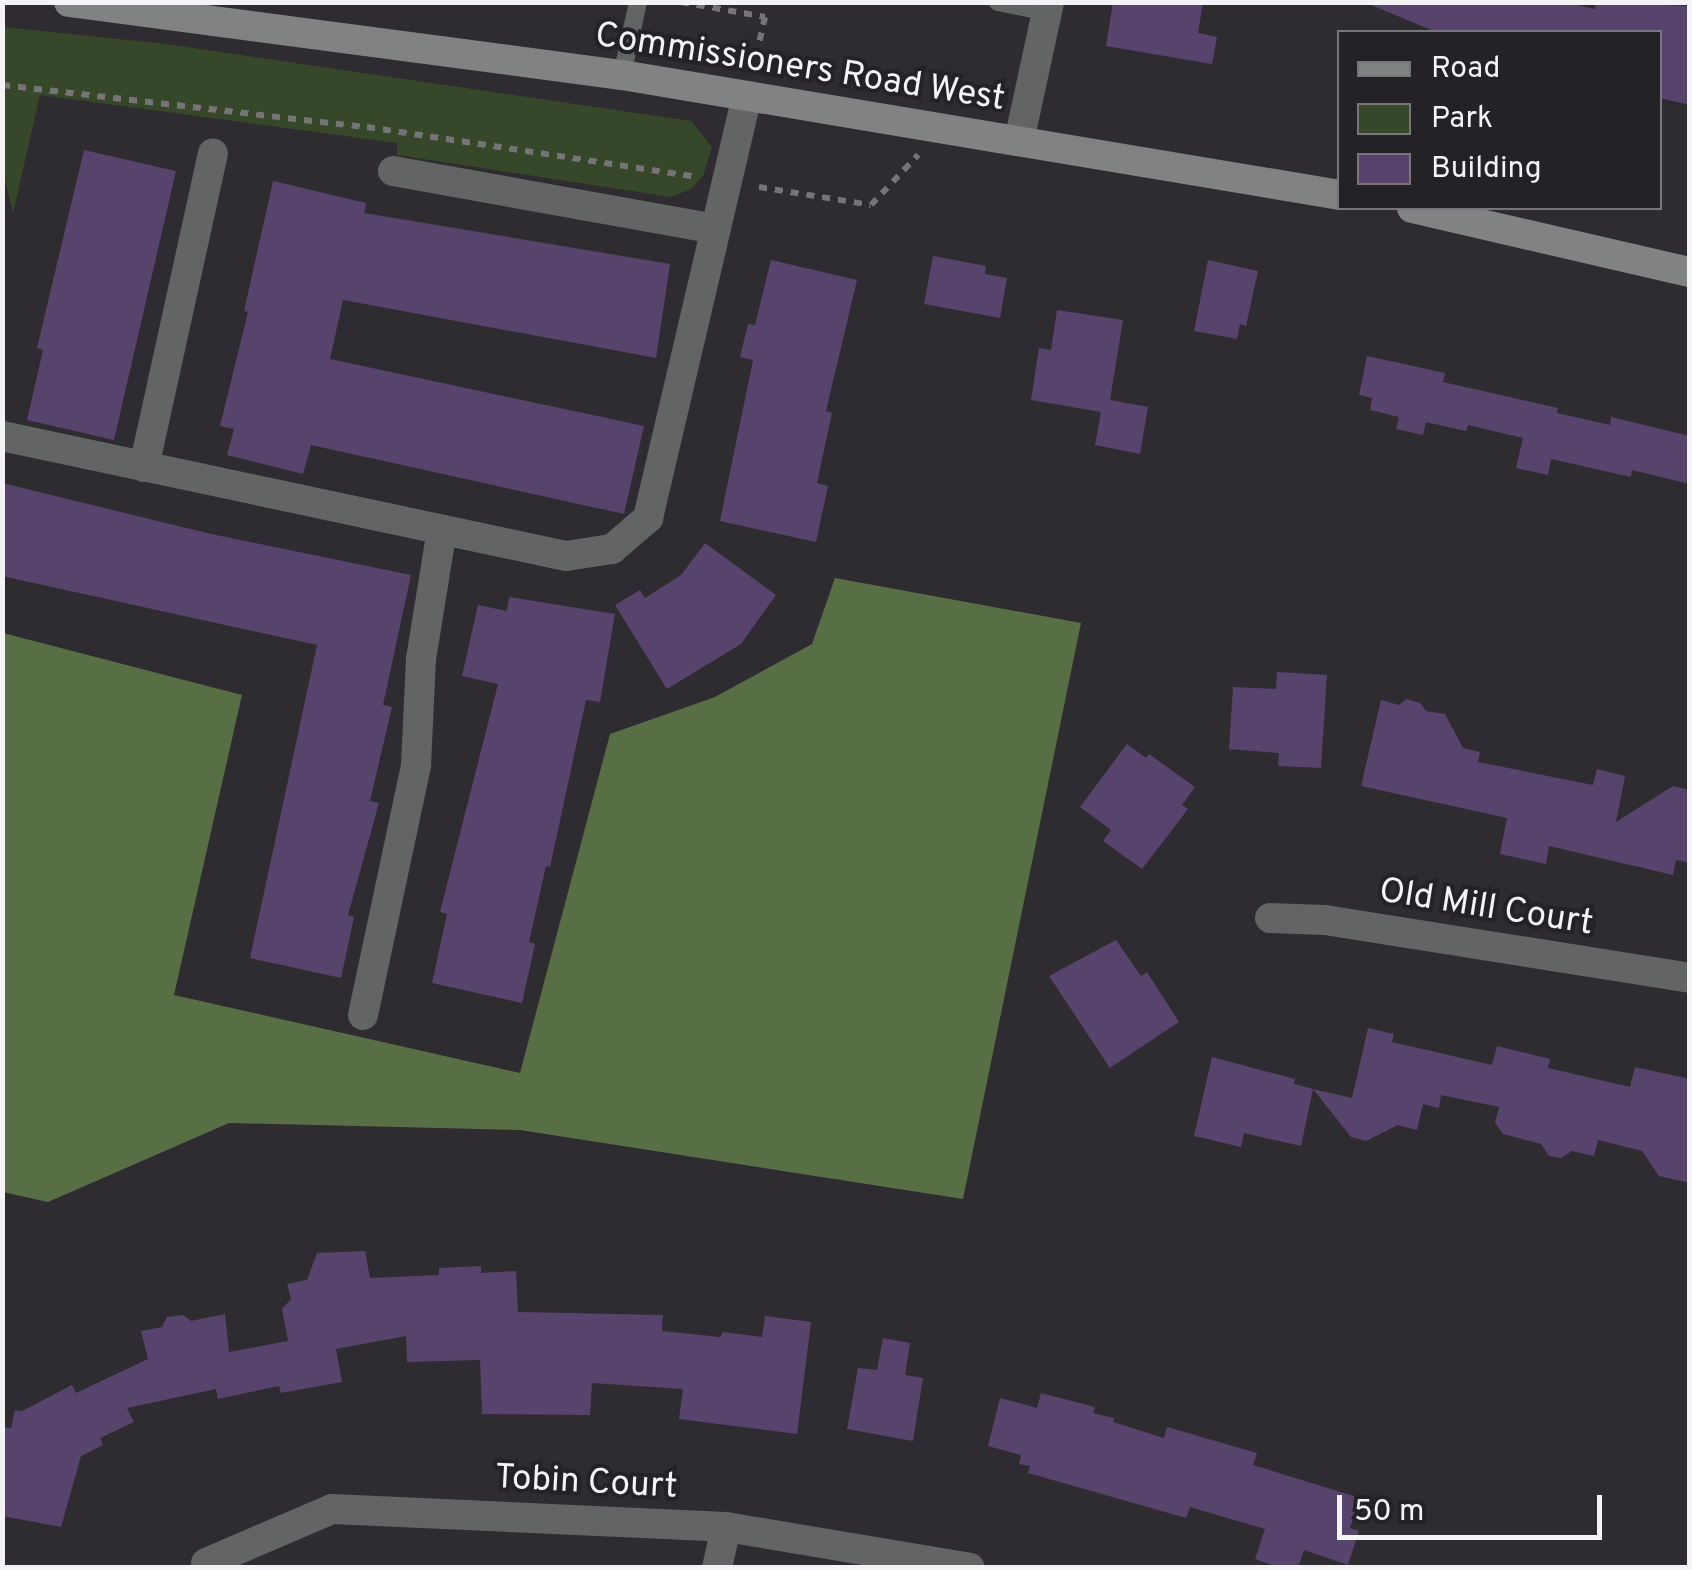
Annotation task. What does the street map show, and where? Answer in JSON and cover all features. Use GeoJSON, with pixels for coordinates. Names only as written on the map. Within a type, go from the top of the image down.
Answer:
{"type":"FeatureCollection","features":[{"type":"Feature","properties":{"kind":"main road","name":"Commissioners Road West"},"geometry":{"type":"LineString","coordinates":[[69,2],[622,76],[1337,194]]}},
{"type":"Feature","properties":{"kind":"main road"},"geometry":{"type":"LineString","coordinates":[[1421,210],[1690,272]]}},
{"type":"Feature","properties":{"kind":"street"},"geometry":{"type":"LineString","coordinates":[[1018,141],[1048,8]]}},
{"type":"Feature","properties":{"kind":"street"},"geometry":{"type":"LineString","coordinates":[[2,436],[566,556],[612,550],[648,518],[747,96]]}},
{"type":"Feature","properties":{"kind":"street"},"geometry":{"type":"LineString","coordinates":[[144,466],[213,153]]}},
{"type":"Feature","properties":{"kind":"street"},"geometry":{"type":"LineString","coordinates":[[393,171],[716,229]]}},
{"type":"Feature","properties":{"kind":"street"},"geometry":{"type":"LineString","coordinates":[[363,1014],[416,765],[422,658],[442,530]]}},
{"type":"Feature","properties":{"kind":"street","name":"Old Mill Court"},"geometry":{"type":"LineString","coordinates":[[1270,918],[1325,920],[1690,978]]}},
{"type":"Feature","properties":{"kind":"street","name":"Tobin Court"},"geometry":{"type":"LineString","coordinates":[[206,1563],[332,1509],[726,1527],[970,1568]]}},
{"type":"Feature","properties":{"kind":"street"},"geometry":{"type":"LineString","coordinates":[[717,1568],[726,1527]]}},
{"type":"Feature","properties":{"kind":"lane"},"geometry":{"type":"LineString","coordinates":[[622,76],[638,2]]}},
{"type":"Feature","properties":{"kind":"lane"},"geometry":{"type":"LineString","coordinates":[[998,2],[1048,8]]}},
{"type":"Feature","properties":{"kind":"path"},"geometry":{"type":"LineString","coordinates":[[681,2],[765,17],[747,96]]}},
{"type":"Feature","properties":{"kind":"path"},"geometry":{"type":"LineString","coordinates":[[2,86],[366,127],[871,204],[943,128]]}},
{"type":"Feature","properties":{"kind":"green space"},"geometry":{"type":"Polygon","coordinates":[[[3,27],[166,44],[691,121],[712,147],[703,176],[691,189],[671,197],[397,155],[397,143],[40,95],[13,213],[3,172],[3,27]]]}},
{"type":"Feature","properties":{"kind":"green space"},"geometry":{"type":"Polygon","coordinates":[[[835,578],[1081,623],[963,1199],[520,1130],[229,1123],[48,1202],[3,1192],[3,633],[242,695],[174,995],[520,1073],[610,734],[715,697],[812,644],[835,578]]]}},
{"type":"Feature","properties":{"kind":"building"},"geometry":{"type":"Polygon","coordinates":[[[1113,2],[1203,2],[1198,33],[1217,37],[1212,64],[1106,46],[1113,2]]]}},
{"type":"Feature","properties":{"kind":"building"},"geometry":{"type":"Polygon","coordinates":[[[1364,2],[1568,3],[1595,9],[1596,2],[1690,6],[1690,105],[1662,98],[1662,30],[1431,30],[1364,2]]]}},
{"type":"Feature","properties":{"kind":"building"},"geometry":{"type":"Polygon","coordinates":[[[84,150],[176,171],[114,440],[27,420],[43,350],[37,348],[84,150]]]}},
{"type":"Feature","properties":{"kind":"building"},"geometry":{"type":"Polygon","coordinates":[[[273,181],[366,203],[364,213],[670,264],[656,358],[343,300],[330,359],[644,426],[624,514],[311,445],[303,474],[227,455],[234,429],[220,426],[248,312],[244,311],[273,181]]]}},
{"type":"Feature","properties":{"kind":"building"},"geometry":{"type":"Polygon","coordinates":[[[933,256],[986,266],[985,274],[1007,278],[1000,318],[924,304],[933,256]]]}},
{"type":"Feature","properties":{"kind":"building"},"geometry":{"type":"Polygon","coordinates":[[[771,260],[857,280],[826,411],[832,413],[817,483],[828,486],[816,542],[720,521],[753,360],[740,357],[748,324],[755,325],[771,260]]]}},
{"type":"Feature","properties":{"kind":"building"},"geometry":{"type":"Polygon","coordinates":[[[1208,260],[1258,271],[1246,326],[1240,324],[1237,339],[1194,331],[1208,260]]]}},
{"type":"Feature","properties":{"kind":"building"},"geometry":{"type":"Polygon","coordinates":[[[1057,310],[1123,320],[1110,400],[1148,407],[1140,454],[1095,445],[1101,412],[1031,400],[1039,348],[1051,350],[1057,310]]]}},
{"type":"Feature","properties":{"kind":"building"},"geometry":{"type":"Polygon","coordinates":[[[1367,356],[1445,373],[1443,382],[1558,408],[1557,413],[1610,425],[1611,417],[1690,436],[1690,484],[1632,470],[1631,477],[1551,459],[1548,475],[1516,468],[1523,438],[1468,425],[1466,431],[1426,422],[1423,435],[1396,429],[1399,417],[1370,410],[1372,398],[1359,395],[1367,356]]]}},
{"type":"Feature","properties":{"kind":"building"},"geometry":{"type":"Polygon","coordinates":[[[2,483],[211,534],[411,575],[383,705],[392,707],[370,801],[379,803],[348,915],[354,917],[341,978],[250,958],[317,645],[2,576],[2,483]]]}},
{"type":"Feature","properties":{"kind":"building"},"geometry":{"type":"Polygon","coordinates":[[[705,543],[776,595],[741,644],[667,689],[615,605],[640,590],[645,598],[681,575],[705,543]]]}},
{"type":"Feature","properties":{"kind":"building"},"geometry":{"type":"Polygon","coordinates":[[[509,597],[615,614],[600,702],[586,700],[550,867],[546,866],[529,942],[535,944],[522,1003],[432,983],[447,914],[440,912],[498,684],[462,676],[478,605],[507,611],[509,597]]]}},
{"type":"Feature","properties":{"kind":"building"},"geometry":{"type":"Polygon","coordinates":[[[1277,672],[1327,675],[1321,768],[1278,766],[1279,753],[1229,749],[1233,687],[1276,689],[1277,672]]]}},
{"type":"Feature","properties":{"kind":"building"},"geometry":{"type":"Polygon","coordinates":[[[1406,699],[1420,703],[1426,711],[1445,714],[1463,748],[1480,752],[1478,762],[1593,785],[1597,769],[1625,776],[1616,822],[1673,786],[1690,790],[1690,863],[1676,860],[1673,875],[1549,846],[1546,864],[1500,854],[1507,818],[1361,786],[1381,700],[1399,705],[1406,699]]]}},
{"type":"Feature","properties":{"kind":"building"},"geometry":{"type":"Polygon","coordinates":[[[1127,744],[1146,758],[1149,754],[1195,787],[1182,805],[1188,809],[1142,869],[1103,841],[1111,830],[1080,807],[1127,744]]]}},
{"type":"Feature","properties":{"kind":"building"},"geometry":{"type":"Polygon","coordinates":[[[1116,940],[1141,976],[1147,972],[1179,1022],[1110,1068],[1049,976],[1116,940]]]}},
{"type":"Feature","properties":{"kind":"building"},"geometry":{"type":"Polygon","coordinates":[[[1368,1028],[1394,1034],[1392,1042],[1492,1065],[1497,1046],[1550,1059],[1548,1068],[1630,1087],[1635,1067],[1690,1079],[1690,1183],[1659,1176],[1642,1151],[1598,1140],[1594,1156],[1572,1151],[1561,1158],[1549,1156],[1541,1144],[1503,1134],[1495,1123],[1499,1107],[1441,1095],[1439,1108],[1423,1104],[1417,1130],[1398,1125],[1366,1141],[1351,1137],[1313,1089],[1352,1098],[1368,1028]]]}},
{"type":"Feature","properties":{"kind":"building"},"geometry":{"type":"Polygon","coordinates":[[[1212,1057],[1295,1079],[1294,1084],[1313,1089],[1301,1146],[1244,1133],[1241,1147],[1194,1136],[1212,1057]]]}},
{"type":"Feature","properties":{"kind":"building"},"geometry":{"type":"Polygon","coordinates":[[[365,1251],[370,1278],[439,1275],[439,1268],[481,1266],[481,1273],[516,1271],[518,1312],[663,1315],[662,1331],[720,1337],[723,1332],[762,1337],[765,1316],[811,1322],[797,1434],[679,1419],[683,1389],[592,1383],[590,1415],[482,1414],[480,1360],[407,1362],[406,1336],[336,1349],[342,1382],[281,1393],[279,1386],[218,1399],[216,1389],[127,1408],[134,1422],[100,1438],[103,1445],[81,1456],[61,1527],[2,1516],[2,1427],[11,1428],[15,1410],[22,1411],[72,1385],[76,1393],[148,1359],[141,1331],[162,1327],[167,1317],[183,1315],[191,1321],[225,1314],[229,1352],[288,1341],[282,1309],[291,1299],[287,1284],[307,1280],[317,1253],[365,1251]]]}},
{"type":"Feature","properties":{"kind":"building"},"geometry":{"type":"Polygon","coordinates":[[[883,1338],[910,1343],[905,1375],[923,1378],[913,1441],[847,1429],[858,1368],[877,1370],[883,1338]]]}},
{"type":"Feature","properties":{"kind":"building"},"geometry":{"type":"Polygon","coordinates":[[[1041,1393],[1095,1407],[1093,1413],[1114,1418],[1113,1422],[1164,1438],[1167,1427],[1257,1453],[1253,1465],[1360,1498],[1350,1528],[1359,1531],[1348,1565],[1304,1550],[1298,1568],[1280,1568],[1255,1559],[1265,1529],[1190,1507],[1186,1518],[1028,1473],[1030,1466],[1019,1464],[1021,1455],[988,1446],[1000,1398],[1037,1408],[1041,1393]]]}}]}
